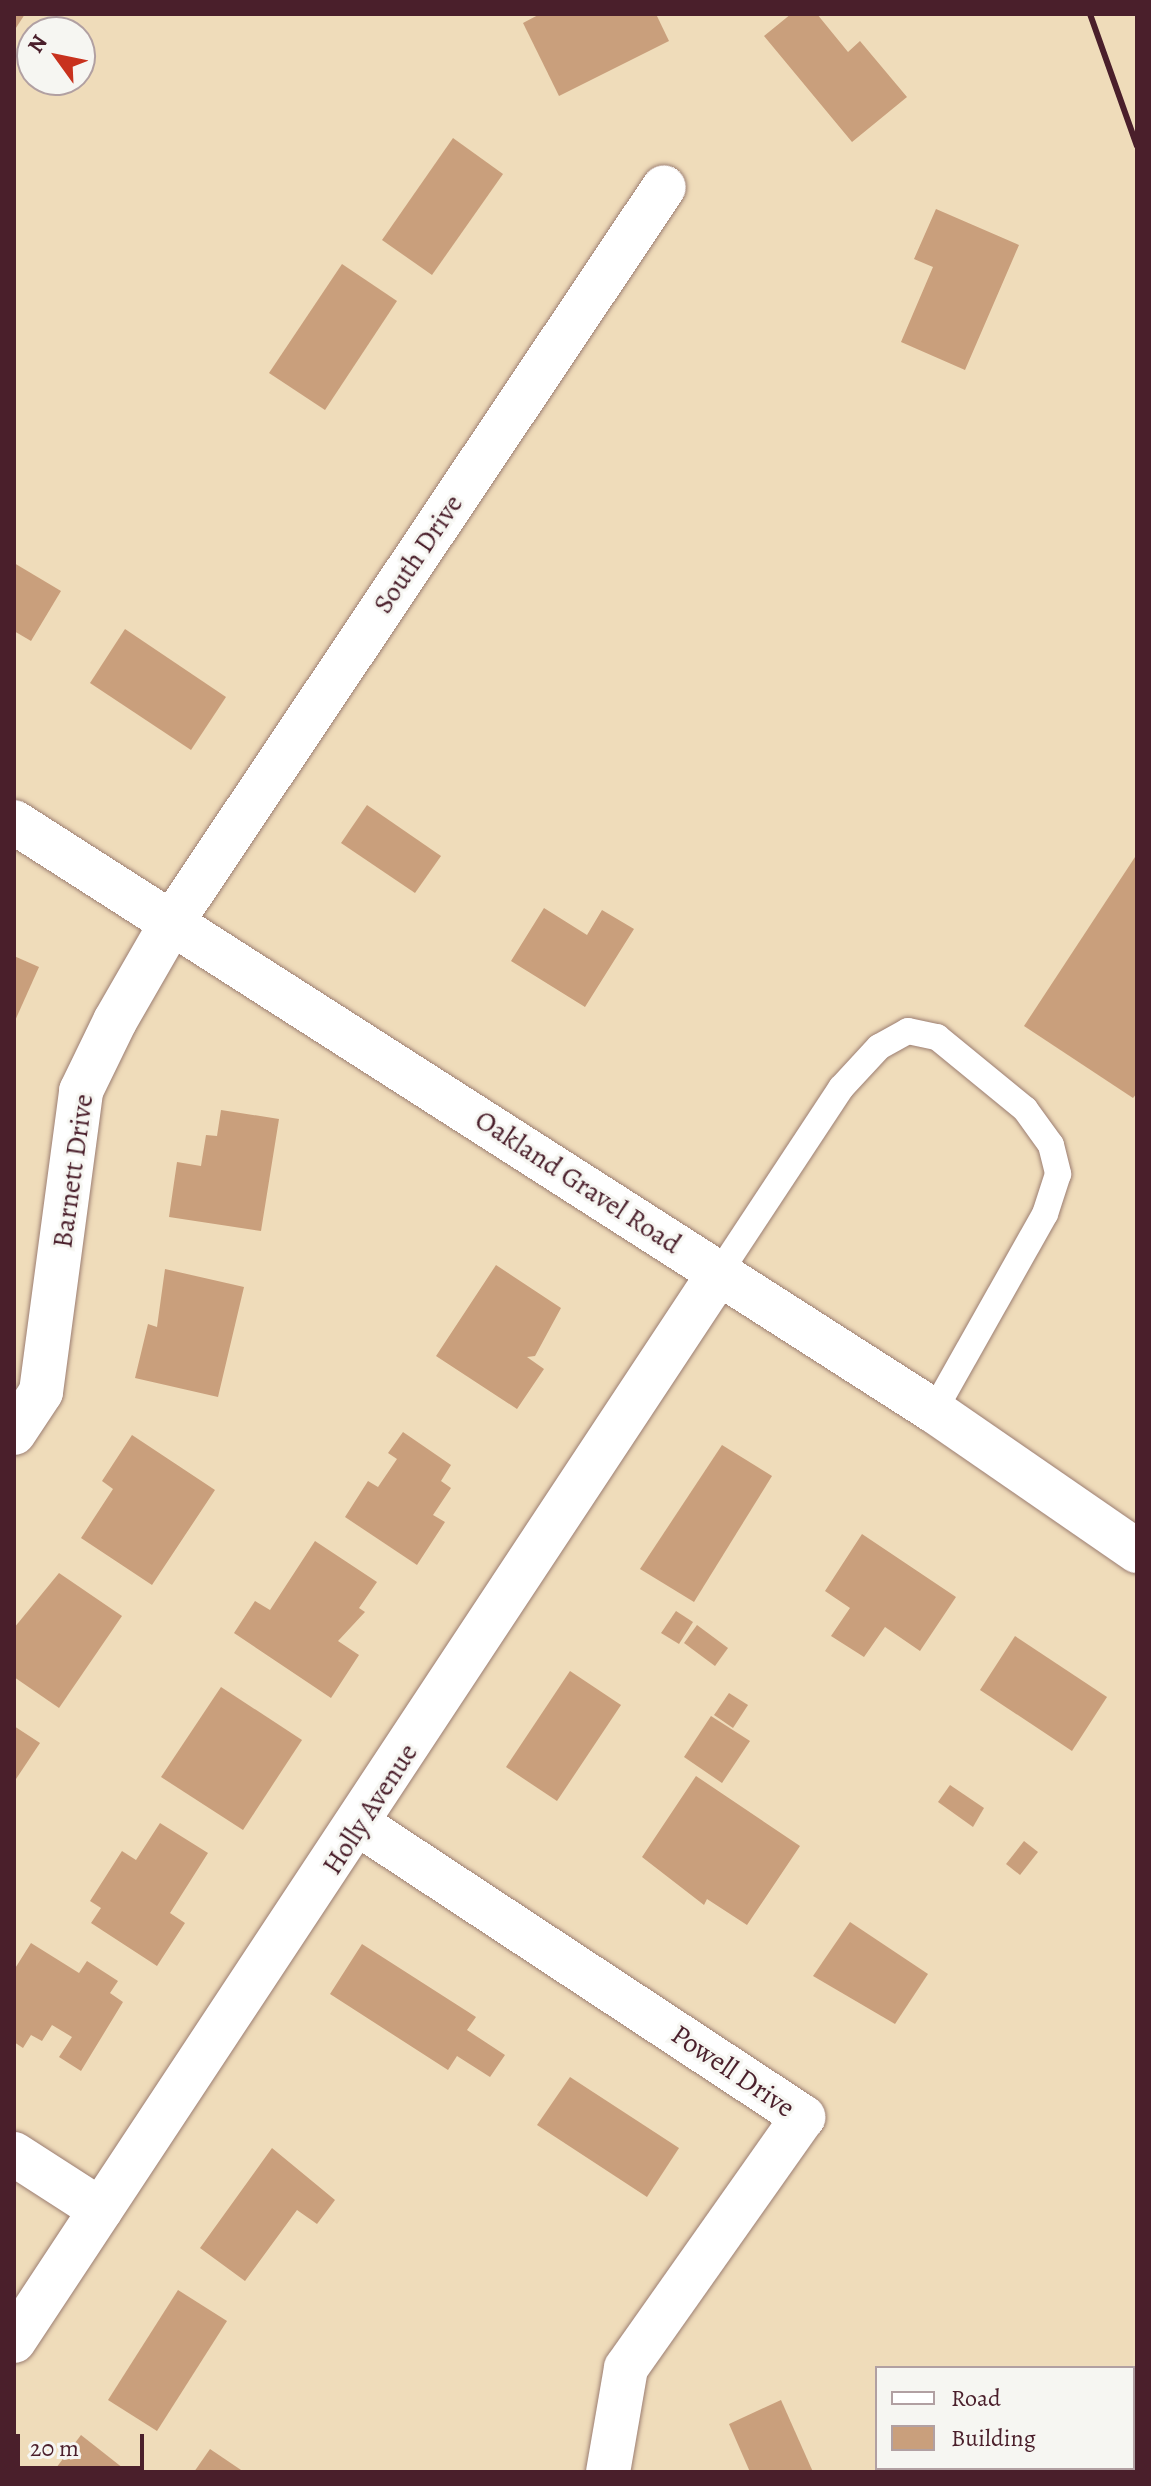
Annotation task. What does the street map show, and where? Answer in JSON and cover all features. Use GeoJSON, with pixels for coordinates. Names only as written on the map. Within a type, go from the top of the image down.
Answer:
{"type":"FeatureCollection","features":[{"type":"Feature","properties":{"kind":"street","name":"South Drive"},"geometry":{"type":"LineString","coordinates":[[172,922],[664,187]]}},
{"type":"Feature","properties":{"kind":"street","name":"Oakland Gravel Road"},"geometry":{"type":"LineString","coordinates":[[14,822],[934,1411],[1137,1551]]}},
{"type":"Feature","properties":{"kind":"street","name":"Barnett Drive"},"geometry":{"type":"LineString","coordinates":[[14,1433],[41,1392],[81,1091],[172,922]]}},
{"type":"Feature","properties":{"kind":"street","name":"Holly Avenue"},"geometry":{"type":"LineString","coordinates":[[14,2341],[360,1825],[719,1273]]}},
{"type":"Feature","properties":{"kind":"street","name":"Powell Drive"},"geometry":{"type":"LineString","coordinates":[[360,1825],[803,2117],[626,2368],[608,2472]]}},
{"type":"Feature","properties":{"kind":"street"},"geometry":{"type":"LineString","coordinates":[[14,2154],[101,2210]]}},
{"type":"Feature","properties":{"kind":"lane"},"geometry":{"type":"LineString","coordinates":[[719,1273],[841,1088],[879,1047],[908,1031],[937,1037],[1025,1109],[1051,1145],[1058,1174],[1045,1214],[934,1411]]}},
{"type":"Feature","properties":{"kind":"building"},"geometry":{"type":"Polygon","coordinates":[[[14,14],[25,14],[16,16],[14,31],[14,14]]]}},
{"type":"Feature","properties":{"kind":"building"},"geometry":{"type":"Polygon","coordinates":[[[540,14],[656,14],[669,41],[559,96],[523,23],[540,14]]]}},
{"type":"Feature","properties":{"kind":"building"},"geometry":{"type":"Polygon","coordinates":[[[791,14],[817,14],[848,52],[860,41],[907,97],[852,142],[764,36],[791,14]]]}},
{"type":"Feature","properties":{"kind":"building"},"geometry":{"type":"Polygon","coordinates":[[[453,138],[503,174],[432,275],[382,240],[453,138]]]}},
{"type":"Feature","properties":{"kind":"building"},"geometry":{"type":"Polygon","coordinates":[[[936,209],[1019,245],[965,370],[901,342],[933,267],[914,259],[936,209]]]}},
{"type":"Feature","properties":{"kind":"building"},"geometry":{"type":"Polygon","coordinates":[[[342,264],[397,301],[325,410],[269,373],[342,264]]]}},
{"type":"Feature","properties":{"kind":"building"},"geometry":{"type":"Polygon","coordinates":[[[14,563],[61,591],[31,641],[14,631],[14,563]]]}},
{"type":"Feature","properties":{"kind":"building"},"geometry":{"type":"Polygon","coordinates":[[[125,629],[226,697],[191,750],[90,683],[125,629]]]}},
{"type":"Feature","properties":{"kind":"building"},"geometry":{"type":"Polygon","coordinates":[[[367,805],[441,856],[415,893],[341,843],[367,805]]]}},
{"type":"Feature","properties":{"kind":"building"},"geometry":{"type":"Polygon","coordinates":[[[1137,854],[1137,1093],[1133,1098],[1024,1026],[1137,854]]]}},
{"type":"Feature","properties":{"kind":"building"},"geometry":{"type":"Polygon","coordinates":[[[544,908],[587,935],[602,910],[634,929],[585,1007],[511,961],[544,908]]]}},
{"type":"Feature","properties":{"kind":"building"},"geometry":{"type":"Polygon","coordinates":[[[14,956],[39,967],[14,1023],[14,956]]]}},
{"type":"Feature","properties":{"kind":"building"},"geometry":{"type":"Polygon","coordinates":[[[221,1110],[279,1119],[261,1231],[169,1217],[177,1162],[201,1166],[206,1135],[217,1136],[221,1110]]]}},
{"type":"Feature","properties":{"kind":"building"},"geometry":{"type":"Polygon","coordinates":[[[496,1265],[561,1308],[535,1356],[527,1357],[544,1369],[517,1409],[436,1356],[496,1265]]]}},
{"type":"Feature","properties":{"kind":"building"},"geometry":{"type":"Polygon","coordinates":[[[165,1269],[244,1287],[218,1397],[135,1378],[148,1324],[157,1327],[165,1269]]]}},
{"type":"Feature","properties":{"kind":"building"},"geometry":{"type":"Polygon","coordinates":[[[403,1432],[451,1465],[441,1481],[451,1488],[433,1515],[445,1522],[417,1565],[345,1517],[368,1481],[378,1487],[397,1459],[388,1453],[403,1432]]]}},
{"type":"Feature","properties":{"kind":"building"},"geometry":{"type":"Polygon","coordinates":[[[132,1435],[215,1490],[152,1585],[81,1538],[113,1489],[102,1481],[132,1435]]]}},
{"type":"Feature","properties":{"kind":"building"},"geometry":{"type":"Polygon","coordinates":[[[722,1445],[772,1476],[694,1602],[640,1569],[722,1445]]]}},
{"type":"Feature","properties":{"kind":"building"},"geometry":{"type":"Polygon","coordinates":[[[862,1534],[956,1597],[920,1651],[885,1627],[864,1657],[831,1636],[850,1608],[825,1591],[862,1534]]]}},
{"type":"Feature","properties":{"kind":"building"},"geometry":{"type":"Polygon","coordinates":[[[315,1541],[377,1582],[359,1608],[365,1612],[338,1641],[359,1655],[331,1698],[234,1633],[255,1601],[270,1610],[315,1541]]]}},
{"type":"Feature","properties":{"kind":"building"},"geometry":{"type":"Polygon","coordinates":[[[59,1573],[122,1616],[59,1708],[14,1677],[14,1628],[59,1573]]]}},
{"type":"Feature","properties":{"kind":"building"},"geometry":{"type":"Polygon","coordinates":[[[676,1611],[693,1622],[679,1644],[661,1633],[676,1611]]]}},
{"type":"Feature","properties":{"kind":"building"},"geometry":{"type":"Polygon","coordinates":[[[697,1625],[728,1648],[715,1666],[684,1643],[697,1625]]]}},
{"type":"Feature","properties":{"kind":"building"},"geometry":{"type":"Polygon","coordinates":[[[1015,1636],[1107,1697],[1072,1751],[980,1690],[1015,1636]]]}},
{"type":"Feature","properties":{"kind":"building"},"geometry":{"type":"Polygon","coordinates":[[[570,1671],[621,1705],[557,1801],[506,1767],[570,1671]]]}},
{"type":"Feature","properties":{"kind":"building"},"geometry":{"type":"Polygon","coordinates":[[[221,1687],[302,1740],[243,1830],[161,1777],[221,1687]]]}},
{"type":"Feature","properties":{"kind":"building"},"geometry":{"type":"Polygon","coordinates":[[[729,1693],[748,1705],[733,1728],[714,1715],[729,1693]]]}},
{"type":"Feature","properties":{"kind":"building"},"geometry":{"type":"Polygon","coordinates":[[[711,1716],[750,1741],[722,1783],[684,1757],[711,1716]]]}},
{"type":"Feature","properties":{"kind":"building"},"geometry":{"type":"Polygon","coordinates":[[[14,1726],[40,1743],[14,1782],[14,1726]]]}},
{"type":"Feature","properties":{"kind":"building"},"geometry":{"type":"Polygon","coordinates":[[[696,1776],[800,1846],[747,1925],[707,1899],[704,1905],[642,1857],[696,1776]]]}},
{"type":"Feature","properties":{"kind":"building"},"geometry":{"type":"Polygon","coordinates":[[[950,1785],[984,1808],[973,1827],[938,1802],[950,1785]]]}},
{"type":"Feature","properties":{"kind":"building"},"geometry":{"type":"Polygon","coordinates":[[[160,1823],[208,1853],[170,1913],[185,1923],[157,1966],[91,1923],[101,1908],[90,1901],[122,1851],[136,1860],[160,1823]]]}},
{"type":"Feature","properties":{"kind":"building"},"geometry":{"type":"Polygon","coordinates":[[[1024,1841],[1038,1852],[1020,1875],[1006,1864],[1024,1841]]]}},
{"type":"Feature","properties":{"kind":"building"},"geometry":{"type":"Polygon","coordinates":[[[850,1922],[928,1974],[895,2024],[813,1976],[850,1922]]]}},
{"type":"Feature","properties":{"kind":"building"},"geometry":{"type":"Polygon","coordinates":[[[31,1943],[79,1973],[87,1961],[118,1981],[110,1993],[123,2002],[81,2071],[59,2057],[72,2037],[52,2025],[42,2041],[31,2035],[23,2048],[14,2042],[14,1970],[31,1943]]]}},
{"type":"Feature","properties":{"kind":"building"},"geometry":{"type":"Polygon","coordinates":[[[362,1944],[476,2017],[467,2030],[505,2055],[490,2077],[457,2056],[448,2070],[330,1994],[362,1944]]]}},
{"type":"Feature","properties":{"kind":"building"},"geometry":{"type":"Polygon","coordinates":[[[570,2077],[679,2148],[647,2197],[537,2125],[570,2077]]]}},
{"type":"Feature","properties":{"kind":"building"},"geometry":{"type":"Polygon","coordinates":[[[272,2148],[335,2200],[317,2224],[297,2210],[245,2281],[200,2248],[272,2148]]]}},
{"type":"Feature","properties":{"kind":"building"},"geometry":{"type":"Polygon","coordinates":[[[178,2290],[227,2321],[157,2431],[108,2400],[178,2290]]]}},
{"type":"Feature","properties":{"kind":"building"},"geometry":{"type":"Polygon","coordinates":[[[781,2400],[813,2472],[750,2472],[729,2424],[781,2400]]]}},
{"type":"Feature","properties":{"kind":"building"},"geometry":{"type":"Polygon","coordinates":[[[81,2435],[128,2472],[53,2472],[81,2435]]]}},
{"type":"Feature","properties":{"kind":"building"},"geometry":{"type":"Polygon","coordinates":[[[210,2449],[244,2472],[194,2472],[210,2449]]]}},
{"type":"Feature","properties":{"kind":"railway"},"geometry":{"type":"LineString","coordinates":[[1090,14],[1137,146]]}}]}
